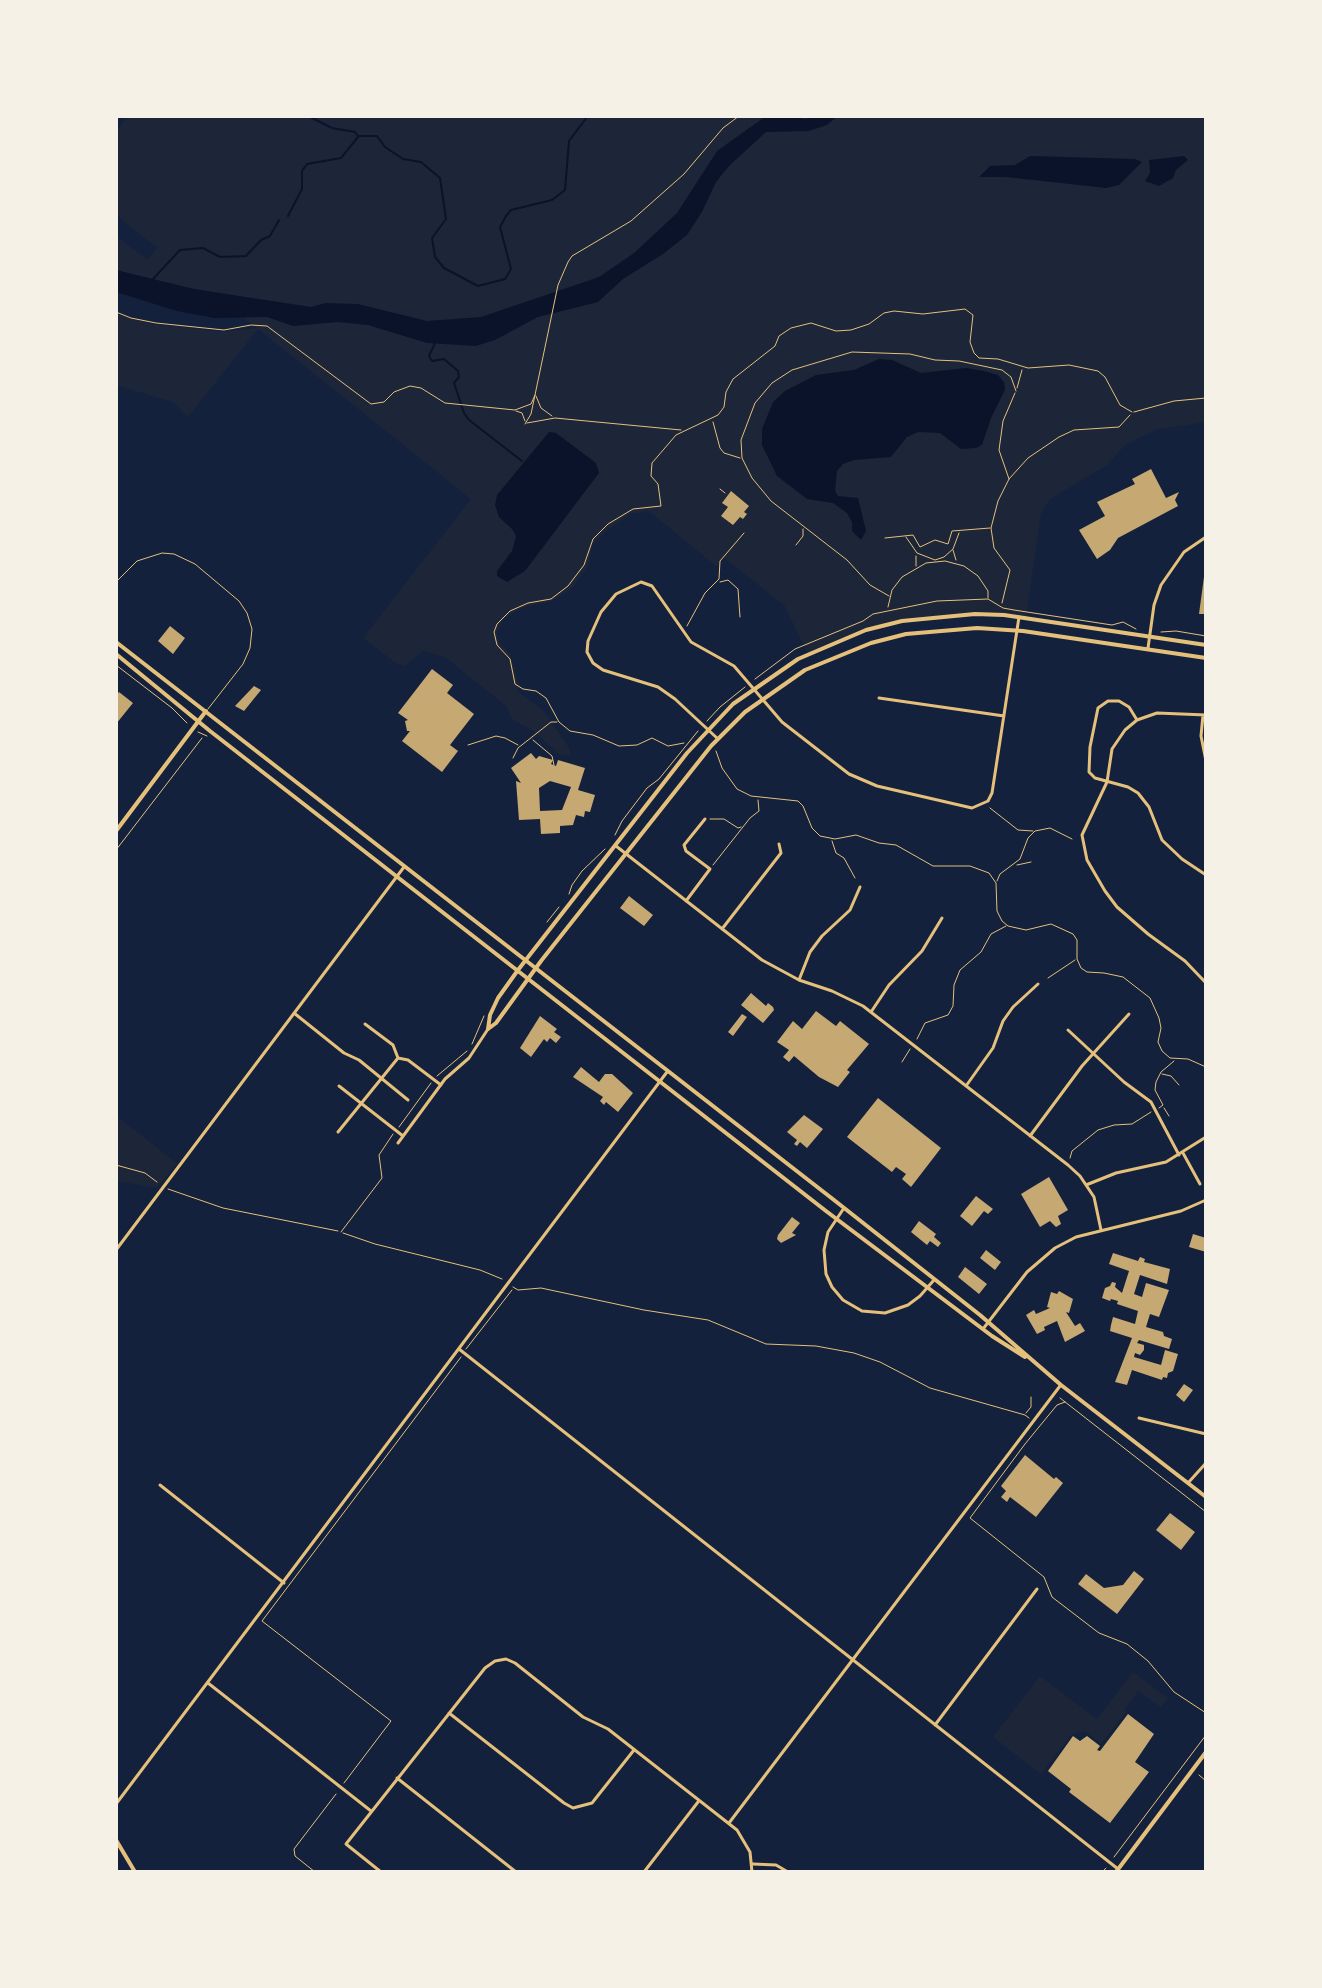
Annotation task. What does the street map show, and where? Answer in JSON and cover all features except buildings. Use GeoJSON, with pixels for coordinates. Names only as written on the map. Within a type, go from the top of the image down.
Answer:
{"type":"FeatureCollection","features":[{"type":"Feature","properties":{"kind":"main road"},"geometry":{"type":"LineString","coordinates":[[488,1029],[498,998],[518,970],[708,729],[754,688],[798,659],[866,630],[902,621],[975,614],[1150,634],[1206,645]]}},
{"type":"Feature","properties":{"kind":"main road"},"geometry":{"type":"LineString","coordinates":[[488,1029],[496,1023],[718,739],[763,699],[805,670],[871,643],[941,629],[1017,630],[1206,658]]}},
{"type":"Feature","properties":{"kind":"main road"},"geometry":{"type":"LineString","coordinates":[[116,642],[844,1208],[989,1322],[1061,1385],[1206,1497]]}},
{"type":"Feature","properties":{"kind":"main road"},"geometry":{"type":"LineString","coordinates":[[116,654],[836,1219],[983,1329],[1036,1364]]}},
{"type":"Feature","properties":{"kind":"main road"},"geometry":{"type":"LineString","coordinates":[[116,831],[206,711]]}},
{"type":"Feature","properties":{"kind":"main road"},"geometry":{"type":"LineString","coordinates":[[1117,1870],[1206,1752]]}},
{"type":"Feature","properties":{"kind":"main road"},"geometry":{"type":"LineString","coordinates":[[116,1840],[135,1872]]}},
{"type":"Feature","properties":{"kind":"street"},"geometry":{"type":"LineString","coordinates":[[1148,650],[1157,595],[1168,572],[1193,544],[1206,537]]}},
{"type":"Feature","properties":{"kind":"street"},"geometry":{"type":"LineString","coordinates":[[718,739],[667,692],[597,667],[587,652],[591,633],[606,604],[616,594],[641,582],[655,589],[695,646],[734,666],[792,732],[849,774],[877,786],[963,808],[980,806],[992,793],[1019,617]]}},
{"type":"Feature","properties":{"kind":"street"},"geometry":{"type":"LineString","coordinates":[[879,698],[1004,716]]}},
{"type":"Feature","properties":{"kind":"street"},"geometry":{"type":"LineString","coordinates":[[1137,720],[1129,707],[1119,701],[1108,701],[1096,712],[1089,772],[1095,778],[1138,793],[1149,807],[1162,840],[1182,859],[1206,875]]}},
{"type":"Feature","properties":{"kind":"street"},"geometry":{"type":"LineString","coordinates":[[1206,761],[1201,744],[1204,715],[1164,712],[1137,720],[1115,744],[1107,780],[1083,829],[1082,844],[1087,860],[1117,907],[1185,961],[1206,983]]}},
{"type":"Feature","properties":{"kind":"street"},"geometry":{"type":"LineString","coordinates":[[686,901],[710,869],[686,851],[684,845],[705,819]]}},
{"type":"Feature","properties":{"kind":"street"},"geometry":{"type":"LineString","coordinates":[[722,929],[781,853],[779,844]]}},
{"type":"Feature","properties":{"kind":"street"},"geometry":{"type":"LineString","coordinates":[[615,846],[762,960],[799,980],[848,998],[871,1012],[1068,1165],[1086,1185],[1099,1213],[1101,1230]]}},
{"type":"Feature","properties":{"kind":"street"},"geometry":{"type":"LineString","coordinates":[[116,1250],[404,867]]}},
{"type":"Feature","properties":{"kind":"street"},"geometry":{"type":"LineString","coordinates":[[799,980],[810,952],[850,910],[860,887]]}},
{"type":"Feature","properties":{"kind":"street"},"geometry":{"type":"LineString","coordinates":[[871,1012],[889,985],[922,951],[942,918]]}},
{"type":"Feature","properties":{"kind":"street"},"geometry":{"type":"LineString","coordinates":[[966,1086],[985,1062],[1003,1021],[1038,984]]}},
{"type":"Feature","properties":{"kind":"street"},"geometry":{"type":"LineString","coordinates":[[294,1013],[408,1100]]}},
{"type":"Feature","properties":{"kind":"street"},"geometry":{"type":"LineString","coordinates":[[1030,1136],[1093,1054],[1129,1014]]}},
{"type":"Feature","properties":{"kind":"street"},"geometry":{"type":"LineString","coordinates":[[365,1024],[393,1045],[398,1058]]}},
{"type":"Feature","properties":{"kind":"street"},"geometry":{"type":"LineString","coordinates":[[398,1143],[441,1085],[469,1058],[488,1029]]}},
{"type":"Feature","properties":{"kind":"street"},"geometry":{"type":"LineString","coordinates":[[1068,1030],[1156,1109],[1200,1184]]}},
{"type":"Feature","properties":{"kind":"street"},"geometry":{"type":"LineString","coordinates":[[398,1058],[408,1060],[441,1085]]}},
{"type":"Feature","properties":{"kind":"street"},"geometry":{"type":"LineString","coordinates":[[338,1132],[398,1058]]}},
{"type":"Feature","properties":{"kind":"street"},"geometry":{"type":"LineString","coordinates":[[116,1804],[668,1071]]}},
{"type":"Feature","properties":{"kind":"street"},"geometry":{"type":"LineString","coordinates":[[339,1086],[403,1136]]}},
{"type":"Feature","properties":{"kind":"street"},"geometry":{"type":"LineString","coordinates":[[1086,1185],[1116,1173],[1156,1165],[1181,1154],[1206,1137]]}},
{"type":"Feature","properties":{"kind":"street"},"geometry":{"type":"LineString","coordinates":[[983,1329],[1027,1272],[1045,1255],[1076,1237],[1181,1211],[1206,1200]]}},
{"type":"Feature","properties":{"kind":"street"},"geometry":{"type":"LineString","coordinates":[[844,1208],[826,1238],[824,1263],[832,1287],[847,1303],[862,1311],[885,1313],[908,1305],[934,1279]]}},
{"type":"Feature","properties":{"kind":"street"},"geometry":{"type":"LineString","coordinates":[[459,1349],[1117,1870]]}},
{"type":"Feature","properties":{"kind":"street"},"geometry":{"type":"LineString","coordinates":[[729,1823],[1061,1385]]}},
{"type":"Feature","properties":{"kind":"street"},"geometry":{"type":"LineString","coordinates":[[1139,1418],[1206,1434]]}},
{"type":"Feature","properties":{"kind":"street"},"geometry":{"type":"LineString","coordinates":[[1188,1483],[1206,1463]]}},
{"type":"Feature","properties":{"kind":"street"},"geometry":{"type":"LineString","coordinates":[[160,1485],[284,1583]]}},
{"type":"Feature","properties":{"kind":"street"},"geometry":{"type":"LineString","coordinates":[[935,1725],[1037,1589]]}},
{"type":"Feature","properties":{"kind":"street"},"geometry":{"type":"LineString","coordinates":[[381,1872],[346,1844],[485,1668],[495,1661],[506,1659],[583,1717],[608,1729],[729,1823],[743,1837],[753,1864],[752,1872]]}},
{"type":"Feature","properties":{"kind":"street"},"geometry":{"type":"LineString","coordinates":[[208,1683],[371,1811]]}},
{"type":"Feature","properties":{"kind":"street"},"geometry":{"type":"LineString","coordinates":[[449,1713],[573,1808],[592,1803],[634,1750]]}},
{"type":"Feature","properties":{"kind":"street"},"geometry":{"type":"LineString","coordinates":[[397,1778],[516,1872]]}},
{"type":"Feature","properties":{"kind":"street"},"geometry":{"type":"LineString","coordinates":[[644,1872],[699,1801]]}},
{"type":"Feature","properties":{"kind":"street"},"geometry":{"type":"LineString","coordinates":[[753,1864],[776,1865],[788,1872]]}},
{"type":"Feature","properties":{"kind":"lane"},"geometry":{"type":"LineString","coordinates":[[116,582],[137,561],[162,553],[174,554],[195,564],[239,601],[252,629],[250,648],[243,664],[206,711]]}},
{"type":"Feature","properties":{"kind":"path"},"geometry":{"type":"LineString","coordinates":[[525,424],[531,414],[558,285],[572,256],[631,221],[684,174],[723,128],[739,116]]}},
{"type":"Feature","properties":{"kind":"path"},"geometry":{"type":"LineString","coordinates":[[613,838],[636,802],[659,779],[686,744],[668,746],[652,738],[637,745],[619,746],[593,735],[570,731],[559,722],[550,703],[541,694],[515,684],[510,659],[495,638],[497,624],[519,605],[551,599],[568,586],[584,565],[593,539],[619,516],[633,509],[661,506],[658,484],[651,476],[651,467],[673,438],[683,430],[711,420],[724,407],[726,392],[733,379],[775,346],[779,336],[791,328],[806,324],[842,332],[864,326],[884,313],[894,311],[923,314],[965,309],[973,315],[970,342],[979,358],[998,359],[1022,367],[1069,365],[1098,371],[1105,377],[1120,405],[1132,412]]}},
{"type":"Feature","properties":{"kind":"path"},"geometry":{"type":"LineString","coordinates":[[116,312],[143,320],[224,330],[251,325],[267,326],[275,329],[371,404],[384,402],[394,392],[410,386],[421,388],[445,403],[515,410],[522,413],[525,424]]}},
{"type":"Feature","properties":{"kind":"path"},"geometry":{"type":"LineString","coordinates":[[889,596],[870,585],[847,560],[762,491],[742,458],[741,440],[764,391],[792,370],[836,355],[891,352],[959,361],[1007,373],[1016,391]]}},
{"type":"Feature","properties":{"kind":"path"},"geometry":{"type":"LineString","coordinates":[[1009,479],[999,450],[1003,421],[1022,367]]}},
{"type":"Feature","properties":{"kind":"path"},"geometry":{"type":"LineString","coordinates":[[515,410],[531,404],[535,395]]}},
{"type":"Feature","properties":{"kind":"path"},"geometry":{"type":"LineString","coordinates":[[535,395],[541,408],[555,418]]}},
{"type":"Feature","properties":{"kind":"path"},"geometry":{"type":"LineString","coordinates":[[1001,605],[1010,570],[994,548],[991,528],[998,501],[1009,479],[1028,458],[1074,430],[1119,427],[1132,412],[1174,401],[1206,398]]}},
{"type":"Feature","properties":{"kind":"path"},"geometry":{"type":"LineString","coordinates":[[525,424],[555,418],[683,430]]}},
{"type":"Feature","properties":{"kind":"path"},"geometry":{"type":"LineString","coordinates":[[711,420],[716,427],[720,448],[733,457],[742,458]]}},
{"type":"Feature","properties":{"kind":"path"},"geometry":{"type":"LineString","coordinates":[[720,489],[725,493]]}},
{"type":"Feature","properties":{"kind":"path"},"geometry":{"type":"LineString","coordinates":[[796,545],[803,536],[803,526]]}},
{"type":"Feature","properties":{"kind":"path"},"geometry":{"type":"LineString","coordinates":[[885,538],[913,535],[920,547],[935,540],[948,544],[952,531],[991,528]]}},
{"type":"Feature","properties":{"kind":"path"},"geometry":{"type":"LineString","coordinates":[[906,536],[917,553],[935,560],[953,549],[959,531]]}},
{"type":"Feature","properties":{"kind":"path"},"geometry":{"type":"LineString","coordinates":[[681,630],[689,624],[707,591],[717,582],[721,574],[720,561],[744,533]]}},
{"type":"Feature","properties":{"kind":"path"},"geometry":{"type":"LineString","coordinates":[[803,536],[815,535]]}},
{"type":"Feature","properties":{"kind":"path"},"geometry":{"type":"LineString","coordinates":[[953,549],[956,563]]}},
{"type":"Feature","properties":{"kind":"path"},"geometry":{"type":"LineString","coordinates":[[916,567],[917,553]]}},
{"type":"Feature","properties":{"kind":"path"},"geometry":{"type":"LineString","coordinates":[[888,609],[889,596],[902,577],[916,567],[945,561],[956,563],[978,576],[988,591],[988,599]]}},
{"type":"Feature","properties":{"kind":"path"},"geometry":{"type":"LineString","coordinates":[[721,574],[740,592],[740,617]]}},
{"type":"Feature","properties":{"kind":"path"},"geometry":{"type":"LineString","coordinates":[[717,582],[728,580]]}},
{"type":"Feature","properties":{"kind":"path"},"geometry":{"type":"LineString","coordinates":[[803,645],[888,609],[937,601],[988,599],[1015,610],[1112,625],[1123,622],[1137,630]]}},
{"type":"Feature","properties":{"kind":"path"},"geometry":{"type":"LineString","coordinates":[[1150,634],[1176,631],[1206,636]]}},
{"type":"Feature","properties":{"kind":"path"},"geometry":{"type":"LineString","coordinates":[[513,758],[520,747],[551,722],[555,714]]}},
{"type":"Feature","properties":{"kind":"path"},"geometry":{"type":"LineString","coordinates":[[551,722],[559,722]]}},
{"type":"Feature","properties":{"kind":"path"},"geometry":{"type":"LineString","coordinates":[[116,850],[203,736]]}},
{"type":"Feature","properties":{"kind":"path"},"geometry":{"type":"LineString","coordinates":[[468,745],[487,737],[500,736],[520,747]]}},
{"type":"Feature","properties":{"kind":"path"},"geometry":{"type":"LineString","coordinates":[[531,738],[552,756],[554,765]]}},
{"type":"Feature","properties":{"kind":"path"},"geometry":{"type":"LineString","coordinates":[[716,751],[722,768],[737,789],[758,798],[798,801],[816,833],[831,839],[856,835],[896,845],[933,866],[970,866],[990,875],[996,883]]}},
{"type":"Feature","properties":{"kind":"path"},"geometry":{"type":"LineString","coordinates":[[710,869],[759,811],[758,798]]}},
{"type":"Feature","properties":{"kind":"path"},"geometry":{"type":"LineString","coordinates":[[760,805],[768,799]]}},
{"type":"Feature","properties":{"kind":"path"},"geometry":{"type":"LineString","coordinates":[[990,808],[1025,832],[1050,828],[1072,839]]}},
{"type":"Feature","properties":{"kind":"path"},"geometry":{"type":"LineString","coordinates":[[705,819],[724,819],[738,828],[744,826]]}},
{"type":"Feature","properties":{"kind":"path"},"geometry":{"type":"LineString","coordinates":[[990,875],[1000,874],[1014,864],[1024,853],[1028,838],[1035,831]]}},
{"type":"Feature","properties":{"kind":"path"},"geometry":{"type":"LineString","coordinates":[[1025,832],[1028,838]]}},
{"type":"Feature","properties":{"kind":"path"},"geometry":{"type":"LineString","coordinates":[[835,846],[840,838]]}},
{"type":"Feature","properties":{"kind":"path"},"geometry":{"type":"LineString","coordinates":[[831,839],[836,853],[844,858],[855,878]]}},
{"type":"Feature","properties":{"kind":"path"},"geometry":{"type":"LineString","coordinates":[[568,898],[572,885],[582,871],[607,846]]}},
{"type":"Feature","properties":{"kind":"path"},"geometry":{"type":"LineString","coordinates":[[1014,864],[1031,862]]}},
{"type":"Feature","properties":{"kind":"path"},"geometry":{"type":"LineString","coordinates":[[1000,874],[996,883],[997,911],[1008,926]]}},
{"type":"Feature","properties":{"kind":"path"},"geometry":{"type":"LineString","coordinates":[[543,930],[562,905]]}},
{"type":"Feature","properties":{"kind":"path"},"geometry":{"type":"LineString","coordinates":[[999,928],[1002,921]]}},
{"type":"Feature","properties":{"kind":"path"},"geometry":{"type":"LineString","coordinates":[[902,1062],[925,1023],[948,1015],[953,1006],[954,985],[960,970],[981,952],[991,934],[1008,926],[1026,930],[1051,924],[1073,934],[1077,940],[1077,959],[1081,968],[1087,972],[1123,977],[1145,992],[1159,1018],[1159,1047],[1173,1064]]}},
{"type":"Feature","properties":{"kind":"path"},"geometry":{"type":"LineString","coordinates":[[1048,978],[1077,959]]}},
{"type":"Feature","properties":{"kind":"path"},"geometry":{"type":"LineString","coordinates":[[1170,1058],[1188,1059],[1206,1067]]}},
{"type":"Feature","properties":{"kind":"path"},"geometry":{"type":"LineString","coordinates":[[1169,1116],[1155,1090],[1159,1074],[1175,1059]]}},
{"type":"Feature","properties":{"kind":"path"},"geometry":{"type":"LineString","coordinates":[[1159,1074],[1171,1076],[1179,1085]]}},
{"type":"Feature","properties":{"kind":"path"},"geometry":{"type":"LineString","coordinates":[[1070,1158],[1072,1151],[1098,1130],[1132,1124],[1163,1105]]}},
{"type":"Feature","properties":{"kind":"path"},"geometry":{"type":"LineString","coordinates":[[210,1204],[277,1221],[341,1232],[375,1244],[492,1274],[513,1288],[549,1289],[644,1310],[698,1318],[723,1324],[766,1344],[816,1346],[873,1359],[930,1388],[1025,1415],[1040,1427]]}},
{"type":"Feature","properties":{"kind":"path"},"geometry":{"type":"LineString","coordinates":[[315,1872],[295,1856],[294,1849],[391,1721],[262,1621],[513,1288]]}},
{"type":"Feature","properties":{"kind":"path"},"geometry":{"type":"LineString","coordinates":[[1054,1394],[1206,1512]]}},
{"type":"Feature","properties":{"kind":"path"},"geometry":{"type":"LineString","coordinates":[[1025,1415],[1031,1407],[1031,1397]]}},
{"type":"Feature","properties":{"kind":"path"},"geometry":{"type":"LineString","coordinates":[[1065,1402],[1057,1405],[970,1518],[1044,1577],[1052,1597],[1099,1633],[1127,1644],[1148,1661],[1174,1692],[1206,1713]]}},
{"type":"Feature","properties":{"kind":"path"},"geometry":{"type":"LineString","coordinates":[[1102,1872],[1206,1735]]}},
{"type":"Feature","properties":{"kind":"shaded area"},"geometry":{"type":"Polygon","coordinates":[[[129,116],[1206,116],[1206,422],[1155,430],[1125,445],[1107,465],[1050,499],[1041,513],[1026,618],[1004,615],[938,616],[866,630],[808,654],[784,605],[724,558],[716,566],[649,511],[630,514],[592,546],[588,566],[572,588],[552,601],[520,608],[503,620],[497,633],[500,643],[510,654],[519,684],[517,691],[544,711],[569,748],[570,756],[559,754],[534,731],[513,720],[506,706],[445,657],[423,651],[405,666],[397,664],[363,638],[471,499],[258,329],[188,417],[173,402],[116,385],[116,314],[153,324],[223,332],[257,328],[212,292],[161,283],[116,270],[116,236],[147,260],[157,248],[116,215],[116,131],[129,116]]]}},
{"type":"Feature","properties":{"kind":"shaded area"},"geometry":{"type":"Polygon","coordinates":[[[766,116],[805,119],[838,116],[827,125],[809,131],[766,132],[716,182],[687,235],[623,279],[598,302],[538,317],[495,340],[476,346],[427,343],[368,325],[338,322],[293,326],[267,317],[214,318],[177,311],[116,292],[116,270],[194,289],[311,307],[326,303],[358,304],[427,321],[481,317],[599,277],[634,253],[677,213],[717,151],[766,116]]]}},
{"type":"Feature","properties":{"kind":"shaded area"},"geometry":{"type":"Polygon","coordinates":[[[1030,156],[1135,159],[1142,162],[1119,185],[1106,188],[979,177],[990,166],[1015,165],[1030,156]]]}},
{"type":"Feature","properties":{"kind":"shaded area"},"geometry":{"type":"Polygon","coordinates":[[[1184,156],[1188,160],[1176,170],[1173,178],[1159,186],[1145,181],[1150,173],[1149,160],[1184,156]]]}},
{"type":"Feature","properties":{"kind":"shaded area"},"geometry":{"type":"Polygon","coordinates":[[[879,359],[892,360],[921,373],[966,368],[984,371],[998,375],[1004,382],[1005,390],[982,445],[976,448],[961,449],[940,433],[918,432],[907,437],[891,457],[843,464],[837,471],[835,491],[838,496],[858,498],[866,531],[861,540],[852,531],[852,522],[847,513],[833,503],[807,499],[777,476],[762,445],[762,429],[773,402],[785,391],[816,375],[854,370],[879,359]]]}},
{"type":"Feature","properties":{"kind":"shaded area"},"geometry":{"type":"Polygon","coordinates":[[[549,432],[556,433],[596,463],[599,473],[525,571],[507,582],[497,576],[497,571],[512,551],[516,536],[499,517],[495,505],[497,495],[549,432]]]}},
{"type":"Feature","properties":{"kind":"shaded area"},"geometry":{"type":"Polygon","coordinates":[[[116,1116],[177,1163],[157,1188],[116,1181],[116,1116]]]}},
{"type":"Feature","properties":{"kind":"shaded area"},"geometry":{"type":"Polygon","coordinates":[[[1133,1672],[1168,1698],[1161,1707],[1138,1691],[1101,1744],[1085,1731],[1072,1734],[1041,1774],[993,1737],[1040,1676],[1097,1719],[1133,1672]]]}},
{"type":"Feature","properties":{"kind":"waterway"},"geometry":{"type":"LineString","coordinates":[[308,116],[332,128],[355,132],[358,136],[377,136],[385,147],[403,159],[421,162],[440,178],[446,219],[432,238],[435,257],[444,268],[478,286],[505,279],[511,269],[500,227],[506,216],[511,210],[552,200],[565,190],[569,141],[587,117],[594,116]]}},
{"type":"Feature","properties":{"kind":"waterway"},"geometry":{"type":"LineString","coordinates":[[288,216],[302,189],[302,171],[307,164],[341,158],[358,137]]}},
{"type":"Feature","properties":{"kind":"waterway"},"geometry":{"type":"LineString","coordinates":[[153,279],[180,250],[203,248],[220,257],[246,256],[261,240],[270,236],[279,220]]}},
{"type":"Feature","properties":{"kind":"waterway"},"geometry":{"type":"LineString","coordinates":[[435,343],[429,356],[432,361],[444,359],[458,371],[459,377],[454,383],[469,420],[522,461]]}}]}
